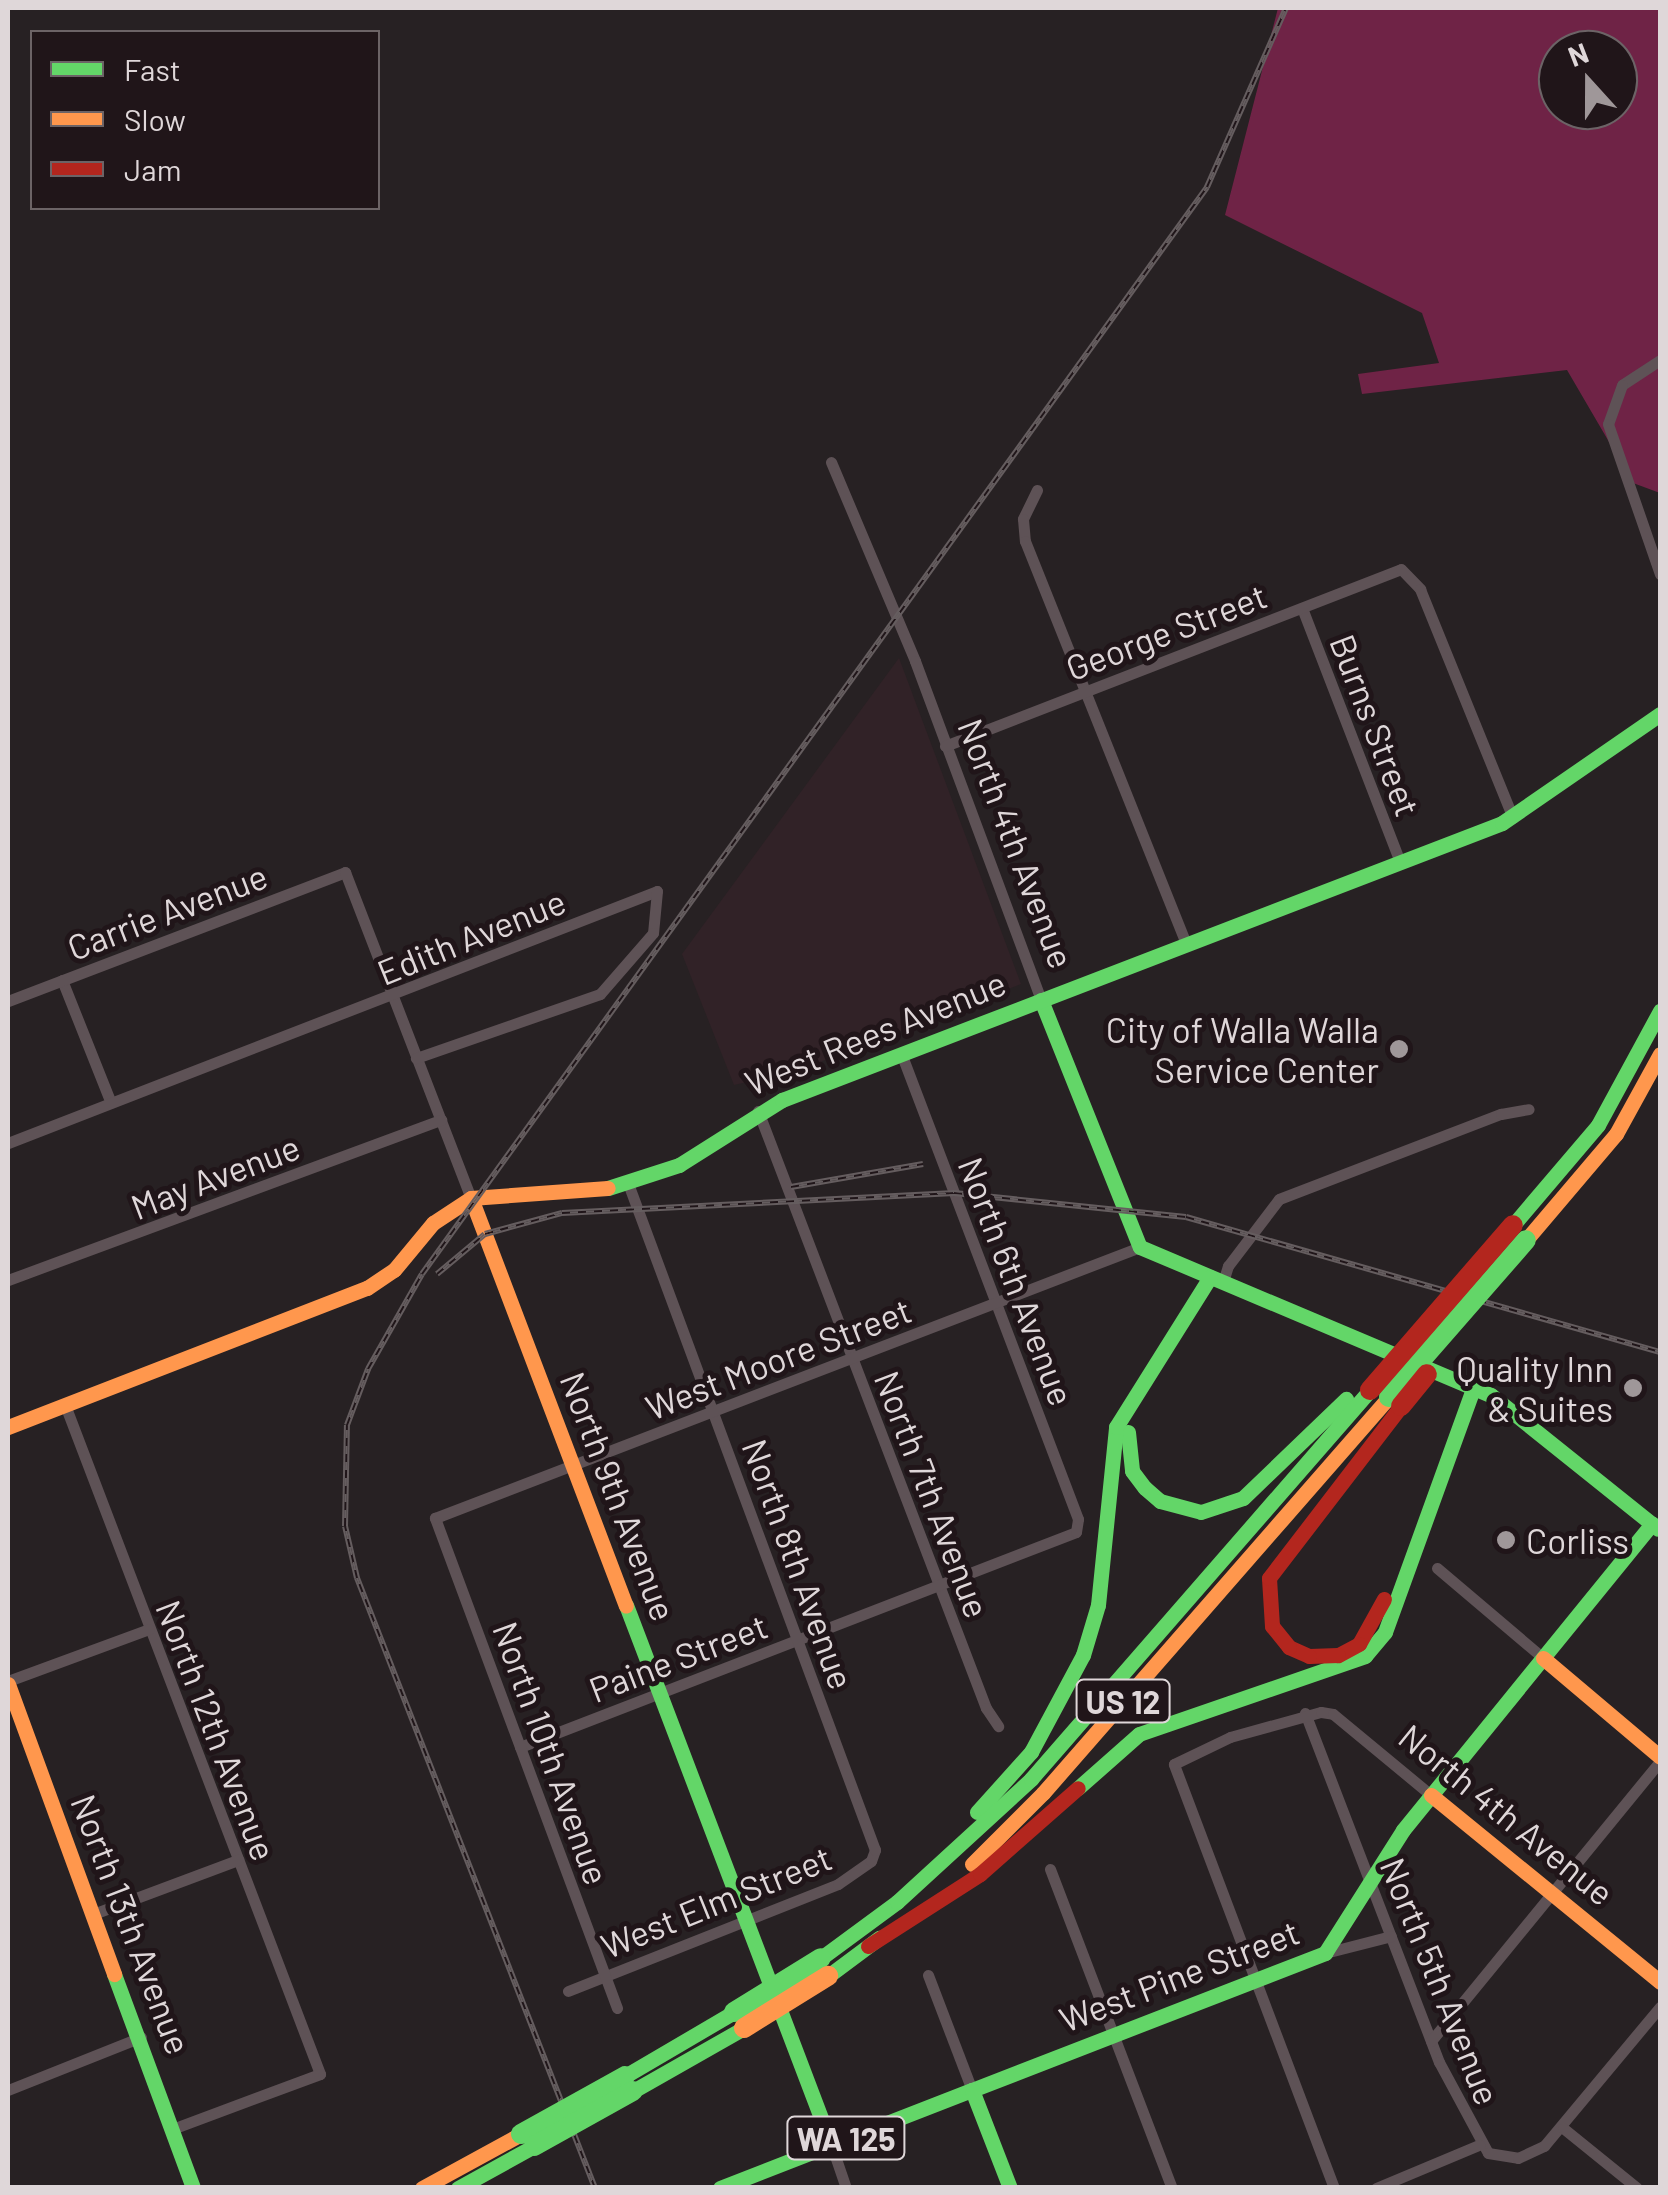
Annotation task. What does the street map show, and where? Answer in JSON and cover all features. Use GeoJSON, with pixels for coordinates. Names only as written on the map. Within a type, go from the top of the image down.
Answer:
{"type":"FeatureCollection","features":[{"type":"Feature","properties":{"kind":"main road","name":"West Rees Avenue"},"geometry":{"type":"LineString","coordinates":[[471,1198],[629,1186],[678,1164],[758,1111],[1512,818],[1660,714]]}},
{"type":"Feature","properties":{"kind":"main road","name":"North 4th Avenue"},"geometry":{"type":"LineString","coordinates":[[1041,1000],[1140,1247]]}},
{"type":"Feature","properties":{"kind":"main road","name":"US 12"},"geometry":{"type":"LineString","coordinates":[[422,2188],[527,2140],[629,2083],[739,2020],[862,1940],[1031,1779],[1380,1394],[1520,1232],[1598,1125],[1660,1011]]}},
{"type":"Feature","properties":{"kind":"main road","name":"US 12"},"geometry":{"type":"LineString","coordinates":[[1380,1394],[1436,1314],[1616,1134],[1660,1054]]}},
{"type":"Feature","properties":{"kind":"main road"},"geometry":{"type":"LineString","coordinates":[[8,1427],[368,1288],[394,1270],[442,1214],[471,1198]]}},
{"type":"Feature","properties":{"kind":"main road","name":"North 9th Avenue"},"geometry":{"type":"LineString","coordinates":[[471,1198],[831,2144]]}},
{"type":"Feature","properties":{"kind":"main road"},"geometry":{"type":"LineString","coordinates":[[1140,1247],[1221,1275],[1468,1383],[1514,1411],[1656,1528]]}},
{"type":"Feature","properties":{"kind":"main road"},"geometry":{"type":"LineString","coordinates":[[1221,1275],[1137,1404],[1128,1427],[1132,1471],[1160,1502],[1201,1512],[1243,1498],[1380,1394]]}},
{"type":"Feature","properties":{"kind":"main road"},"geometry":{"type":"LineString","coordinates":[[862,1940],[1006,1782],[1058,1708],[1098,1605],[1116,1427],[1221,1275]]}},
{"type":"Feature","properties":{"kind":"main road"},"geometry":{"type":"LineString","coordinates":[[1380,1394],[1269,1578],[1272,1626],[1289,1647],[1309,1656],[1338,1655],[1359,1644],[1379,1617],[1468,1383]]}},
{"type":"Feature","properties":{"kind":"main road"},"geometry":{"type":"LineString","coordinates":[[862,1940],[980,1874],[1139,1734],[1231,1697],[1365,1656],[1386,1632],[1468,1383]]}},
{"type":"Feature","properties":{"kind":"main road","name":"West Pine Street"},"geometry":{"type":"LineString","coordinates":[[720,2188],[1325,1953],[1431,1795],[1656,1528]]}},
{"type":"Feature","properties":{"kind":"main road"},"geometry":{"type":"LineString","coordinates":[[1544,1658],[1660,1759]]}},
{"type":"Feature","properties":{"kind":"main road","name":"North 13th Avenue"},"geometry":{"type":"LineString","coordinates":[[8,1682],[96,1913],[193,2188]]}},
{"type":"Feature","properties":{"kind":"main road","name":"North 4th Avenue"},"geometry":{"type":"LineString","coordinates":[[1431,1795],[1660,1982]]}},
{"type":"Feature","properties":{"kind":"main road"},"geometry":{"type":"LineString","coordinates":[[972,2090],[1010,2188]]}},
{"type":"Feature","properties":{"kind":"main road","name":"US 12"},"geometry":{"type":"LineString","coordinates":[[458,2188],[527,2140]]}},
{"type":"Feature","properties":{"kind":"street"},"geometry":{"type":"LineString","coordinates":[[1660,360],[1622,385],[1608,424],[1660,574]]}},
{"type":"Feature","properties":{"kind":"street","name":"North 4th Avenue"},"geometry":{"type":"LineString","coordinates":[[831,462],[1041,1000]]}},
{"type":"Feature","properties":{"kind":"street"},"geometry":{"type":"LineString","coordinates":[[1037,490],[1022,528],[1186,944]]}},
{"type":"Feature","properties":{"kind":"street","name":"George Street"},"geometry":{"type":"LineString","coordinates":[[945,746],[1405,570],[1420,589],[1512,818]]}},
{"type":"Feature","properties":{"kind":"street","name":"Burns Street"},"geometry":{"type":"LineString","coordinates":[[1302,608],[1400,862]]}},
{"type":"Feature","properties":{"kind":"street","name":"Carrie Avenue"},"geometry":{"type":"LineString","coordinates":[[8,1001],[345,872]]}},
{"type":"Feature","properties":{"kind":"street","name":"North 9th Avenue"},"geometry":{"type":"LineString","coordinates":[[345,872],[471,1198]]}},
{"type":"Feature","properties":{"kind":"street","name":"Edith Avenue"},"geometry":{"type":"LineString","coordinates":[[8,1142],[656,891],[653,933],[600,994],[416,1058]]}},
{"type":"Feature","properties":{"kind":"street"},"geometry":{"type":"LineString","coordinates":[[62,980],[111,1103]]}},
{"type":"Feature","properties":{"kind":"street","name":"North 6th Avenue"},"geometry":{"type":"LineString","coordinates":[[901,1054],[1078,1528]]}},
{"type":"Feature","properties":{"kind":"street"},"geometry":{"type":"LineString","coordinates":[[1221,1275],[1279,1200],[1501,1114],[1529,1109]]}},
{"type":"Feature","properties":{"kind":"street","name":"North 7th Avenue"},"geometry":{"type":"LineString","coordinates":[[758,1111],[940,1587],[998,1726]]}},
{"type":"Feature","properties":{"kind":"street","name":"May Avenue"},"geometry":{"type":"LineString","coordinates":[[8,1280],[441,1120]]}},
{"type":"Feature","properties":{"kind":"street","name":"North 8th Avenue"},"geometry":{"type":"LineString","coordinates":[[629,1186],[875,1850]]}},
{"type":"Feature","properties":{"kind":"street","name":"West Moore Street"},"geometry":{"type":"LineString","coordinates":[[434,1518],[1140,1247]]}},
{"type":"Feature","properties":{"kind":"street","name":"North 12th Avenue"},"geometry":{"type":"LineString","coordinates":[[65,1405],[320,2074],[172,2130]]}},
{"type":"Feature","properties":{"kind":"street","name":"North 10th Avenue"},"geometry":{"type":"LineString","coordinates":[[434,1518],[617,2008]]}},
{"type":"Feature","properties":{"kind":"street","name":"Paine Street"},"geometry":{"type":"LineString","coordinates":[[520,1747],[940,1587],[1078,1528]]}},
{"type":"Feature","properties":{"kind":"street"},"geometry":{"type":"LineString","coordinates":[[1436,1568],[1544,1658]]}},
{"type":"Feature","properties":{"kind":"street"},"geometry":{"type":"LineString","coordinates":[[8,1682],[149,1629]]}},
{"type":"Feature","properties":{"kind":"street"},"geometry":{"type":"LineString","coordinates":[[1306,1713],[1184,1753],[1173,1771],[1334,2188]]}},
{"type":"Feature","properties":{"kind":"street","name":"North 4th Avenue"},"geometry":{"type":"LineString","coordinates":[[1306,1713],[1333,1714],[1431,1795]]}},
{"type":"Feature","properties":{"kind":"street","name":"North 5th Avenue"},"geometry":{"type":"LineString","coordinates":[[1306,1713],[1431,2041],[1479,2145],[1498,2158],[1518,2158],[1563,2128]]}},
{"type":"Feature","properties":{"kind":"street"},"geometry":{"type":"LineString","coordinates":[[1431,2041],[1660,1759]]}},
{"type":"Feature","properties":{"kind":"street","name":"West Elm Street"},"geometry":{"type":"LineString","coordinates":[[568,1991],[838,1884],[871,1861],[875,1850]]}},
{"type":"Feature","properties":{"kind":"street"},"geometry":{"type":"LineString","coordinates":[[96,1913],[238,1860]]}},
{"type":"Feature","properties":{"kind":"street"},"geometry":{"type":"LineString","coordinates":[[1050,1869],[1172,2188]]}},
{"type":"Feature","properties":{"kind":"street"},"geometry":{"type":"LineString","coordinates":[[1325,1953],[1392,1936]]}},
{"type":"Feature","properties":{"kind":"street"},"geometry":{"type":"LineString","coordinates":[[928,1975],[972,2090]]}},
{"type":"Feature","properties":{"kind":"street"},"geometry":{"type":"LineString","coordinates":[[1637,2188],[1563,2128],[1660,2008]]}},
{"type":"Feature","properties":{"kind":"street"},"geometry":{"type":"LineString","coordinates":[[8,2090],[141,2037]]}},
{"type":"Feature","properties":{"kind":"street"},"geometry":{"type":"LineString","coordinates":[[831,2144],[846,2188]]}},
{"type":"Feature","properties":{"kind":"street"},"geometry":{"type":"LineString","coordinates":[[1376,2188],[1479,2145]]}},
{"type":"Feature","properties":{"kind":"shaded area"},"geometry":{"type":"Polygon","coordinates":[[[1278,8],[1660,8],[1660,493],[1633,483],[1567,370],[1362,394],[1358,374],[1439,363],[1422,313],[1225,215],[1278,8]]]}},
{"type":"Feature","properties":{"kind":"shaded area"},"geometry":{"type":"Polygon","coordinates":[[[899,658],[1021,984],[797,1071],[734,1085],[682,954],[899,658]]]}},
{"type":"Feature","properties":{"kind":"railway"},"geometry":{"type":"LineString","coordinates":[[595,2188],[357,1578],[345,1526],[347,1425],[368,1369],[422,1274],[1207,187],[1286,8]]}},
{"type":"Feature","properties":{"kind":"railway"},"geometry":{"type":"LineString","coordinates":[[791,1187],[923,1164]]}},
{"type":"Feature","properties":{"kind":"railway"},"geometry":{"type":"LineString","coordinates":[[437,1274],[485,1234],[562,1213],[954,1193],[1186,1217],[1660,1352]]}},
{"type":"Feature","properties":{"kind":"traffic: fast"},"geometry":{"type":"LineString","coordinates":[[608,1188],[679,1165],[782,1100],[1502,823],[1660,714]]}},
{"type":"Feature","properties":{"kind":"traffic: fast"},"geometry":{"type":"LineString","coordinates":[[1041,1000],[1140,1247],[1491,1395],[1658,1529]]}},
{"type":"Feature","properties":{"kind":"traffic: fast"},"geometry":{"type":"LineString","coordinates":[[1513,1225],[1598,1125],[1660,1011]]}},
{"type":"Feature","properties":{"kind":"traffic: fast"},"geometry":{"type":"LineString","coordinates":[[1389,1397],[1526,1240]]}},
{"type":"Feature","properties":{"kind":"traffic: fast"},"geometry":{"type":"LineString","coordinates":[[977,1812],[1031,1752],[1083,1655],[1098,1605],[1116,1427],[1210,1277]]}},
{"type":"Feature","properties":{"kind":"traffic: fast"},"geometry":{"type":"LineString","coordinates":[[1078,1788],[1139,1734],[1365,1656],[1385,1632],[1474,1386]]}},
{"type":"Feature","properties":{"kind":"traffic: fast"},"geometry":{"type":"LineString","coordinates":[[821,1958],[897,1902],[1031,1779],[1370,1390]]}},
{"type":"Feature","properties":{"kind":"traffic: fast"},"geometry":{"type":"LineString","coordinates":[[1128,1432],[1132,1471],[1145,1488],[1160,1501],[1201,1512],[1243,1498],[1346,1399]]}},
{"type":"Feature","properties":{"kind":"traffic: fast"},"geometry":{"type":"LineString","coordinates":[[972,2090],[1325,1953],[1403,1830],[1652,1524]]}},
{"type":"Feature","properties":{"kind":"traffic: fast"},"geometry":{"type":"LineString","coordinates":[[626,1605],[831,2144]]}},
{"type":"Feature","properties":{"kind":"traffic: fast"},"geometry":{"type":"LineString","coordinates":[[828,1976],[879,1938]]}},
{"type":"Feature","properties":{"kind":"traffic: fast"},"geometry":{"type":"LineString","coordinates":[[734,2012],[821,1958]]}},
{"type":"Feature","properties":{"kind":"traffic: fast"},"geometry":{"type":"LineString","coordinates":[[114,1974],[193,2188]]}},
{"type":"Feature","properties":{"kind":"traffic: fast"},"geometry":{"type":"LineString","coordinates":[[625,2076],[734,2012]]}},
{"type":"Feature","properties":{"kind":"traffic: fast"},"geometry":{"type":"LineString","coordinates":[[633,2091],[744,2028]]}},
{"type":"Feature","properties":{"kind":"traffic: fast"},"geometry":{"type":"LineString","coordinates":[[521,2134],[625,2076]]}},
{"type":"Feature","properties":{"kind":"traffic: fast"},"geometry":{"type":"LineString","coordinates":[[720,2188],[972,2090],[1010,2188]]}},
{"type":"Feature","properties":{"kind":"traffic: fast"},"geometry":{"type":"LineString","coordinates":[[534,2146],[633,2091]]}},
{"type":"Feature","properties":{"kind":"traffic: fast"},"geometry":{"type":"LineString","coordinates":[[458,2188],[534,2146]]}},
{"type":"Feature","properties":{"kind":"traffic: slow"},"geometry":{"type":"LineString","coordinates":[[1526,1240],[1616,1134],[1660,1054]]}},
{"type":"Feature","properties":{"kind":"traffic: slow"},"geometry":{"type":"LineString","coordinates":[[8,1427],[367,1288],[394,1270],[433,1223],[471,1198],[608,1188]]}},
{"type":"Feature","properties":{"kind":"traffic: slow"},"geometry":{"type":"LineString","coordinates":[[471,1198],[626,1605]]}},
{"type":"Feature","properties":{"kind":"traffic: slow"},"geometry":{"type":"LineString","coordinates":[[972,1864],[1043,1793],[1389,1397]]}},
{"type":"Feature","properties":{"kind":"traffic: slow"},"geometry":{"type":"LineString","coordinates":[[1543,1658],[1660,1757]]}},
{"type":"Feature","properties":{"kind":"traffic: slow"},"geometry":{"type":"LineString","coordinates":[[8,1684],[114,1974]]}},
{"type":"Feature","properties":{"kind":"traffic: slow"},"geometry":{"type":"LineString","coordinates":[[1431,1795],[1660,1982]]}},
{"type":"Feature","properties":{"kind":"traffic: slow"},"geometry":{"type":"LineString","coordinates":[[744,2028],[828,1976]]}},
{"type":"Feature","properties":{"kind":"traffic: slow"},"geometry":{"type":"LineString","coordinates":[[422,2188],[521,2134]]}},
{"type":"Feature","properties":{"kind":"traffic: jam"},"geometry":{"type":"LineString","coordinates":[[1370,1390],[1513,1225]]}},
{"type":"Feature","properties":{"kind":"traffic: jam"},"geometry":{"type":"LineString","coordinates":[[1401,1406],[1427,1374]]}},
{"type":"Feature","properties":{"kind":"traffic: jam"},"geometry":{"type":"LineString","coordinates":[[1384,1599],[1359,1644],[1338,1655],[1309,1656],[1289,1647],[1272,1626],[1269,1578],[1401,1406]]}},
{"type":"Feature","properties":{"kind":"traffic: jam"},"geometry":{"type":"LineString","coordinates":[[868,1946],[980,1874],[1078,1788]]}},
{"type":"Feature","properties":{"kind":"place","name":"City of Walla Walla Service Center"},"geometry":{"type":"Point","coordinates":[1399,1049]}},
{"type":"Feature","properties":{"kind":"place","name":"Quality Inn & Suites"},"geometry":{"type":"Point","coordinates":[1633,1388]}},
{"type":"Feature","properties":{"kind":"place","name":"Corliss"},"geometry":{"type":"Point","coordinates":[1506,1540]}}]}
